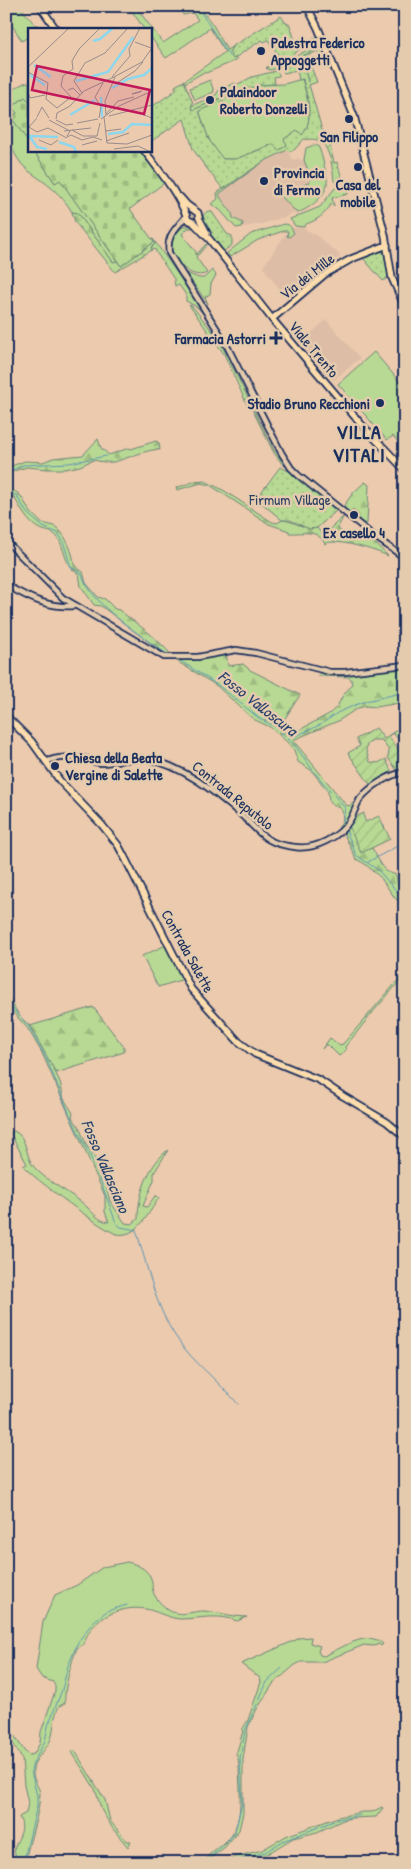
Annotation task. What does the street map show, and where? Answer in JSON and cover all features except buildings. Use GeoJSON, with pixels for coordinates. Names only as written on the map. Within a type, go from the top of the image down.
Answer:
{"type":"FeatureCollection","features":[{"type":"Feature","properties":{"kind":"main road"},"geometry":{"type":"LineString","coordinates":[[40,6],[55,28]]}},
{"type":"Feature","properties":{"kind":"main road"},"geometry":{"type":"LineString","coordinates":[[307,6],[354,116],[387,245],[392,278],[405,306]]}},
{"type":"Feature","properties":{"kind":"main road"},"geometry":{"type":"LineString","coordinates":[[145,151],[170,185],[191,219]]}},
{"type":"Feature","properties":{"kind":"main road","name":"Viale Trento"},"geometry":{"type":"LineString","coordinates":[[170,185],[198,213],[191,219],[210,240],[272,319],[361,424],[405,470]]}},
{"type":"Feature","properties":{"kind":"main road"},"geometry":{"type":"LineString","coordinates":[[191,219],[188,211],[192,209]]}},
{"type":"Feature","properties":{"kind":"main road","name":"Via dei Mille"},"geometry":{"type":"LineString","coordinates":[[272,319],[311,285],[332,270],[351,259],[387,245]]}},
{"type":"Feature","properties":{"kind":"main road","name":"Contrada Salette"},"geometry":{"type":"LineString","coordinates":[[6,716],[23,731],[60,781],[102,824],[118,845],[192,989],[227,1030],[255,1054],[319,1080],[387,1122],[405,1137]]}},
{"type":"Feature","properties":{"kind":"street"},"geometry":{"type":"LineString","coordinates":[[191,219],[175,228],[168,241],[169,253],[225,342],[290,468],[375,537],[405,558]]}},
{"type":"Feature","properties":{"kind":"street"},"geometry":{"type":"LineString","coordinates":[[6,541],[74,606],[164,658],[198,657],[236,650],[256,653],[330,672],[405,666]]}},
{"type":"Feature","properties":{"kind":"street"},"geometry":{"type":"LineString","coordinates":[[6,585],[39,602],[54,606],[74,606]]}},
{"type":"Feature","properties":{"kind":"street","name":"Contrada Reputolo"},"geometry":{"type":"LineString","coordinates":[[46,762],[54,759],[83,759],[104,763],[132,758],[146,759],[175,767],[197,780],[228,804],[268,840],[302,848],[322,843],[334,837],[350,820],[362,798],[390,776],[405,772]]}},
{"type":"Feature","properties":{"kind":"shaded area"},"geometry":{"type":"Polygon","coordinates":[[[314,145],[318,146],[320,151],[327,184],[325,190],[305,210],[295,214],[290,213],[288,216],[261,224],[238,228],[234,227],[220,210],[211,204],[220,198],[220,193],[266,160],[287,150],[293,160],[299,158],[301,161],[305,157],[306,148],[314,145]]]}},
{"type":"Feature","properties":{"kind":"shaded area"},"geometry":{"type":"Polygon","coordinates":[[[301,227],[316,235],[341,256],[287,299],[263,267],[289,229],[301,227]]]}},
{"type":"Feature","properties":{"kind":"shaded area"},"geometry":{"type":"Polygon","coordinates":[[[326,320],[360,358],[334,380],[301,342],[326,320]]]}},
{"type":"Feature","properties":{"kind":"green space"},"geometry":{"type":"Polygon","coordinates":[[[7,6],[26,6],[22,9],[35,25],[39,25],[40,28],[28,28],[28,37],[22,41],[12,25],[7,6]]]}},
{"type":"Feature","properties":{"kind":"green space"},"geometry":{"type":"Polygon","coordinates":[[[125,6],[135,6],[163,43],[198,20],[193,13],[183,15],[179,6],[202,6],[203,12],[213,25],[227,50],[233,46],[229,52],[237,60],[206,73],[204,72],[185,83],[181,83],[225,52],[210,28],[166,58],[151,37],[151,28],[143,28],[134,14],[125,6]]]}},
{"type":"Feature","properties":{"kind":"green space"},"geometry":{"type":"Polygon","coordinates":[[[281,16],[290,25],[297,47],[320,36],[319,40],[298,50],[285,64],[275,69],[269,70],[266,68],[280,57],[268,40],[264,42],[262,40],[233,59],[229,52],[233,46],[281,16]]]}},
{"type":"Feature","properties":{"kind":"green space"},"geometry":{"type":"Polygon","coordinates":[[[319,44],[324,46],[298,58],[302,68],[304,67],[324,137],[328,137],[334,163],[337,162],[343,182],[336,183],[334,181],[332,165],[326,148],[319,141],[315,140],[304,139],[294,150],[289,152],[287,150],[263,162],[223,189],[193,149],[184,119],[151,141],[151,107],[176,90],[175,86],[184,81],[193,103],[191,106],[193,110],[238,91],[236,85],[252,77],[276,71],[279,76],[274,77],[275,84],[258,85],[199,111],[209,140],[223,159],[236,159],[274,144],[278,151],[287,145],[284,139],[297,130],[302,135],[308,122],[309,108],[303,79],[299,80],[297,70],[284,73],[283,70],[298,55],[319,44]]]}},
{"type":"Feature","properties":{"kind":"green space"},"geometry":{"type":"Polygon","coordinates":[[[325,46],[327,52],[320,56],[317,51],[306,57],[309,64],[311,64],[317,82],[309,85],[304,67],[302,68],[298,58],[325,46]]]}},
{"type":"Feature","properties":{"kind":"green space"},"geometry":{"type":"Polygon","coordinates":[[[302,79],[308,101],[309,116],[306,130],[302,136],[284,139],[288,145],[278,151],[273,144],[236,159],[223,159],[218,154],[208,137],[199,110],[258,85],[284,84],[302,79]]]}},
{"type":"Feature","properties":{"kind":"green space"},"geometry":{"type":"Polygon","coordinates":[[[210,80],[214,92],[195,100],[190,88],[210,80]]]}},
{"type":"Feature","properties":{"kind":"green space"},"geometry":{"type":"Polygon","coordinates":[[[28,82],[28,100],[25,97],[13,106],[17,113],[12,117],[28,141],[28,151],[34,151],[55,183],[60,179],[117,261],[113,262],[78,213],[72,212],[59,194],[22,164],[11,146],[6,115],[6,93],[28,82]]]}},
{"type":"Feature","properties":{"kind":"green space","name":"Palaindoor Roberto Donzelli"},"geometry":{"type":"Polygon","coordinates":[[[235,83],[238,91],[193,110],[191,106],[216,95],[219,90],[235,83]]]}},
{"type":"Feature","properties":{"kind":"green space"},"geometry":{"type":"Polygon","coordinates":[[[25,97],[28,100],[28,142],[11,117],[17,113],[12,107],[25,97]]]}},
{"type":"Feature","properties":{"kind":"green space"},"geometry":{"type":"Polygon","coordinates":[[[314,145],[318,146],[321,152],[327,179],[326,189],[316,202],[297,213],[276,189],[293,190],[310,182],[311,178],[304,160],[306,148],[314,145]]]}},
{"type":"Feature","properties":{"kind":"green space"},"geometry":{"type":"Polygon","coordinates":[[[34,151],[140,151],[164,183],[130,209],[154,242],[121,266],[60,180],[55,183],[34,151]]]}},
{"type":"Feature","properties":{"kind":"green space"},"geometry":{"type":"Polygon","coordinates":[[[266,160],[219,194],[233,215],[233,218],[243,223],[242,227],[236,228],[220,210],[211,204],[218,199],[217,193],[266,160]]]}},
{"type":"Feature","properties":{"kind":"green space"},"geometry":{"type":"Polygon","coordinates":[[[346,185],[348,194],[332,198],[334,206],[331,204],[320,217],[304,227],[295,226],[290,219],[320,207],[335,188],[346,185]]]}},
{"type":"Feature","properties":{"kind":"green space"},"geometry":{"type":"Polygon","coordinates":[[[208,211],[212,212],[227,234],[232,236],[232,245],[224,251],[208,230],[203,219],[204,214],[208,211]]]}},
{"type":"Feature","properties":{"kind":"green space"},"geometry":{"type":"Polygon","coordinates":[[[72,212],[78,213],[113,262],[117,261],[121,266],[154,242],[155,244],[151,247],[152,250],[115,272],[75,222],[72,212]]]}},
{"type":"Feature","properties":{"kind":"green space"},"geometry":{"type":"Polygon","coordinates":[[[284,224],[289,226],[294,233],[289,237],[287,236],[288,231],[283,231],[258,240],[230,257],[227,253],[251,234],[284,224]]]}},
{"type":"Feature","properties":{"kind":"green space"},"geometry":{"type":"Polygon","coordinates":[[[184,226],[193,228],[188,228],[182,234],[196,252],[196,255],[207,245],[196,257],[207,273],[202,275],[191,273],[181,266],[174,257],[172,252],[173,236],[184,226]]]}},
{"type":"Feature","properties":{"kind":"green space"},"geometry":{"type":"Polygon","coordinates":[[[152,239],[207,318],[197,307],[186,301],[186,295],[179,285],[175,286],[174,279],[156,250],[151,248],[155,244],[152,239]]]}},
{"type":"Feature","properties":{"kind":"green space"},"geometry":{"type":"Polygon","coordinates":[[[385,250],[390,276],[383,281],[363,258],[385,250]]]}},
{"type":"Feature","properties":{"kind":"green space"},"geometry":{"type":"Polygon","coordinates":[[[212,270],[216,275],[211,284],[210,294],[205,297],[208,304],[186,273],[204,278],[212,270]]]}},
{"type":"Feature","properties":{"kind":"green space"},"geometry":{"type":"Polygon","coordinates":[[[189,305],[192,306],[218,338],[274,450],[286,466],[283,465],[274,453],[251,407],[248,407],[224,354],[189,305]]]}},
{"type":"Feature","properties":{"kind":"green space","name":"Stadio Bruno Recchioni"},"geometry":{"type":"Polygon","coordinates":[[[374,352],[405,388],[405,448],[401,451],[398,447],[401,445],[393,436],[387,440],[338,384],[374,352]]]}},
{"type":"Feature","properties":{"kind":"green space"},"geometry":{"type":"Polygon","coordinates":[[[98,439],[101,448],[109,455],[156,441],[159,443],[160,450],[151,450],[113,462],[93,460],[80,466],[65,469],[27,467],[10,472],[6,476],[6,468],[25,461],[43,462],[53,458],[83,455],[98,439]]]}},
{"type":"Feature","properties":{"kind":"green space","name":"Firmum Village"},"geometry":{"type":"Polygon","coordinates":[[[280,467],[291,472],[337,510],[317,528],[309,529],[290,520],[282,520],[257,498],[280,467]]]}},
{"type":"Feature","properties":{"kind":"green space"},"geometry":{"type":"Polygon","coordinates":[[[205,481],[223,490],[272,522],[277,523],[282,520],[308,528],[317,528],[323,535],[344,516],[338,527],[339,530],[353,539],[375,543],[388,556],[346,543],[330,542],[325,544],[322,539],[314,534],[289,533],[289,531],[269,524],[210,485],[201,483],[177,490],[176,488],[193,482],[205,481]]]}},
{"type":"Feature","properties":{"kind":"green space"},"geometry":{"type":"Polygon","coordinates":[[[365,482],[369,485],[366,525],[357,518],[359,516],[353,509],[350,513],[343,507],[353,493],[365,482]]]}},
{"type":"Feature","properties":{"kind":"green space"},"geometry":{"type":"Polygon","coordinates":[[[6,490],[19,494],[31,513],[41,523],[54,526],[60,531],[69,545],[74,565],[83,572],[86,583],[98,597],[105,599],[115,609],[147,631],[172,656],[169,657],[101,606],[94,605],[81,586],[79,574],[68,563],[58,538],[30,522],[14,497],[6,496],[6,490]]]}},
{"type":"Feature","properties":{"kind":"green space"},"geometry":{"type":"Polygon","coordinates":[[[226,653],[228,666],[243,664],[250,670],[300,695],[280,726],[287,735],[329,714],[337,707],[343,695],[352,685],[349,677],[318,676],[321,672],[330,673],[405,667],[405,702],[358,708],[338,721],[293,740],[346,805],[349,806],[357,800],[349,819],[337,831],[343,819],[342,811],[340,808],[332,805],[328,792],[311,770],[298,762],[294,750],[286,741],[270,727],[253,719],[217,686],[175,660],[204,658],[226,653]]]}},
{"type":"Feature","properties":{"kind":"green space"},"geometry":{"type":"Polygon","coordinates":[[[403,725],[405,735],[397,738],[393,733],[388,736],[403,725]]]}},
{"type":"Feature","properties":{"kind":"green space"},"geometry":{"type":"Polygon","coordinates":[[[376,728],[384,739],[388,736],[401,753],[405,751],[405,768],[397,770],[388,758],[389,751],[382,740],[372,740],[367,745],[366,751],[370,762],[378,763],[386,759],[391,771],[371,786],[348,753],[360,746],[356,739],[376,728]]]}},
{"type":"Feature","properties":{"kind":"green space"},"geometry":{"type":"Polygon","coordinates":[[[364,813],[366,822],[379,816],[390,839],[361,853],[349,826],[353,818],[364,813]]]}},
{"type":"Feature","properties":{"kind":"green space"},"geometry":{"type":"Polygon","coordinates":[[[349,826],[361,852],[372,848],[385,871],[396,875],[398,885],[403,888],[405,907],[395,898],[380,877],[356,859],[344,834],[344,831],[349,826]]]}},
{"type":"Feature","properties":{"kind":"green space"},"geometry":{"type":"Polygon","coordinates":[[[166,945],[184,979],[158,987],[142,956],[166,945]]]}},
{"type":"Feature","properties":{"kind":"green space"},"geometry":{"type":"Polygon","coordinates":[[[405,970],[405,975],[345,1047],[346,1050],[339,1056],[328,1045],[325,1045],[322,1049],[330,1038],[339,1045],[343,1044],[405,970]]]}},
{"type":"Feature","properties":{"kind":"green space"},"geometry":{"type":"Polygon","coordinates":[[[6,993],[20,1017],[30,1026],[48,1057],[60,1082],[64,1099],[73,1113],[72,1117],[94,1156],[106,1184],[110,1201],[125,1223],[132,1224],[138,1219],[140,1200],[146,1181],[155,1164],[168,1150],[154,1173],[154,1180],[143,1206],[147,1207],[155,1196],[159,1198],[142,1223],[134,1231],[117,1234],[110,1231],[54,1192],[23,1166],[27,1164],[10,1133],[14,1131],[22,1138],[31,1163],[40,1173],[81,1202],[99,1219],[109,1222],[105,1212],[105,1196],[42,1053],[28,1029],[6,1004],[6,993]]]}},
{"type":"Feature","properties":{"kind":"green space"},"geometry":{"type":"Polygon","coordinates":[[[93,1007],[124,1047],[124,1052],[56,1073],[30,1026],[93,1007]]]}},
{"type":"Feature","properties":{"kind":"green space"},"geometry":{"type":"Polygon","coordinates":[[[127,1562],[139,1566],[147,1572],[158,1601],[172,1612],[181,1614],[204,1611],[247,1617],[237,1621],[223,1617],[180,1619],[140,1608],[110,1614],[93,1626],[84,1644],[77,1648],[68,1675],[65,1703],[59,1706],[51,1739],[34,1765],[33,1774],[40,1792],[38,1810],[26,1858],[24,1863],[17,1863],[14,1849],[22,1830],[19,1817],[26,1813],[28,1803],[24,1785],[22,1759],[6,1731],[6,1723],[25,1752],[29,1755],[34,1754],[40,1743],[41,1732],[55,1691],[53,1682],[42,1678],[36,1669],[43,1622],[55,1595],[77,1585],[103,1567],[127,1562]]]}},
{"type":"Feature","properties":{"kind":"green space"},"geometry":{"type":"Polygon","coordinates":[[[311,1637],[310,1643],[320,1646],[318,1651],[320,1655],[324,1656],[362,1639],[377,1640],[383,1644],[381,1646],[379,1644],[374,1646],[364,1645],[322,1662],[301,1662],[273,1684],[248,1727],[243,1759],[243,1813],[239,1830],[225,1847],[210,1859],[208,1863],[205,1863],[210,1854],[229,1838],[239,1817],[239,1765],[236,1755],[242,1730],[248,1720],[261,1682],[260,1678],[241,1664],[298,1638],[311,1637]]]}},
{"type":"Feature","properties":{"kind":"green space"},"geometry":{"type":"Polygon","coordinates":[[[75,1751],[105,1800],[110,1821],[127,1841],[131,1841],[128,1847],[113,1829],[102,1811],[95,1789],[72,1752],[75,1751]]]}},
{"type":"Feature","properties":{"kind":"green space"},"geometry":{"type":"Polygon","coordinates":[[[382,1807],[376,1817],[343,1820],[317,1832],[293,1838],[267,1854],[233,1863],[224,1863],[235,1857],[262,1850],[286,1836],[338,1817],[372,1812],[382,1807]]]}},
{"type":"Feature","properties":{"kind":"waterway"},"geometry":{"type":"LineString","coordinates":[[197,6],[229,56]]}},
{"type":"Feature","properties":{"kind":"waterway"},"geometry":{"type":"LineString","coordinates":[[6,473],[23,465],[69,463],[106,456]]}},
{"type":"Feature","properties":{"kind":"waterway","name":"Fosso Valloscura"},"geometry":{"type":"LineString","coordinates":[[6,493],[16,495],[27,513],[43,527],[58,533],[63,541],[71,567],[81,573],[87,585],[106,608],[131,629],[167,654]]}},
{"type":"Feature","properties":{"kind":"waterway","name":"Fosso Valloscura"},"geometry":{"type":"LineString","coordinates":[[179,660],[218,685],[260,719],[276,727],[296,747],[345,808],[343,822]]}},
{"type":"Feature","properties":{"kind":"waterway"},"geometry":{"type":"LineString","coordinates":[[289,739],[320,725],[337,713],[353,706],[405,692]]}},
{"type":"Feature","properties":{"kind":"waterway","name":"Fosso Valloscura"},"geometry":{"type":"LineString","coordinates":[[346,830],[356,855],[378,870],[400,895],[405,898]]}},
{"type":"Feature","properties":{"kind":"waterway"},"geometry":{"type":"LineString","coordinates":[[368,862],[405,842]]}},
{"type":"Feature","properties":{"kind":"waterway","name":"Fosso Vallasciano"},"geometry":{"type":"LineString","coordinates":[[6,1001],[29,1027],[46,1058],[70,1115],[96,1168],[116,1223],[121,1227],[136,1230],[152,1285],[168,1324],[190,1355],[238,1404]]}},
{"type":"Feature","properties":{"kind":"waterway"},"geometry":{"type":"LineString","coordinates":[[23,1863],[37,1806],[37,1796],[31,1771],[33,1763],[45,1741],[48,1726],[62,1690],[68,1666],[78,1642],[93,1622],[107,1611],[127,1605]]}},
{"type":"Feature","properties":{"kind":"waterway"},"geometry":{"type":"LineString","coordinates":[[207,1863],[208,1859],[228,1841],[235,1831],[242,1803],[240,1758],[245,1731],[267,1682],[283,1667]]}},
{"type":"Feature","properties":{"kind":"waterway"},"geometry":{"type":"LineString","coordinates":[[228,1863],[265,1852],[283,1841],[339,1819],[360,1815]]}},
{"type":"Feature","properties":{"kind":"place","name":"Palestra Federico Appoggetti"},"geometry":{"type":"Point","coordinates":[261,51]}},
{"type":"Feature","properties":{"kind":"place","name":"Palaindoor Roberto Donzelli"},"geometry":{"type":"Point","coordinates":[210,100]}},
{"type":"Feature","properties":{"kind":"place","name":"San Filippo"},"geometry":{"type":"Point","coordinates":[349,119]}},
{"type":"Feature","properties":{"kind":"place","name":"Casa del mobile"},"geometry":{"type":"Point","coordinates":[358,167]}},
{"type":"Feature","properties":{"kind":"place","name":"Provincia di Fermo"},"geometry":{"type":"Point","coordinates":[264,181]}},
{"type":"Feature","properties":{"kind":"place","name":"Farmacia Astorri"},"geometry":{"type":"Point","coordinates":[276,338]}},
{"type":"Feature","properties":{"kind":"place","name":"Stadio Bruno Recchioni"},"geometry":{"type":"Point","coordinates":[380,403]}},
{"type":"Feature","properties":{"kind":"place","name":"Ex casello 4"},"geometry":{"type":"Point","coordinates":[354,515]}},
{"type":"Feature","properties":{"kind":"place","name":"Chiesa della Beata Vergine di Salette"},"geometry":{"type":"Point","coordinates":[55,766]}},
{"type":"Feature","properties":{"kind":"district","name":"VILLA VITALI"},"geometry":{"type":"Point","coordinates":[359,442]}}]}
